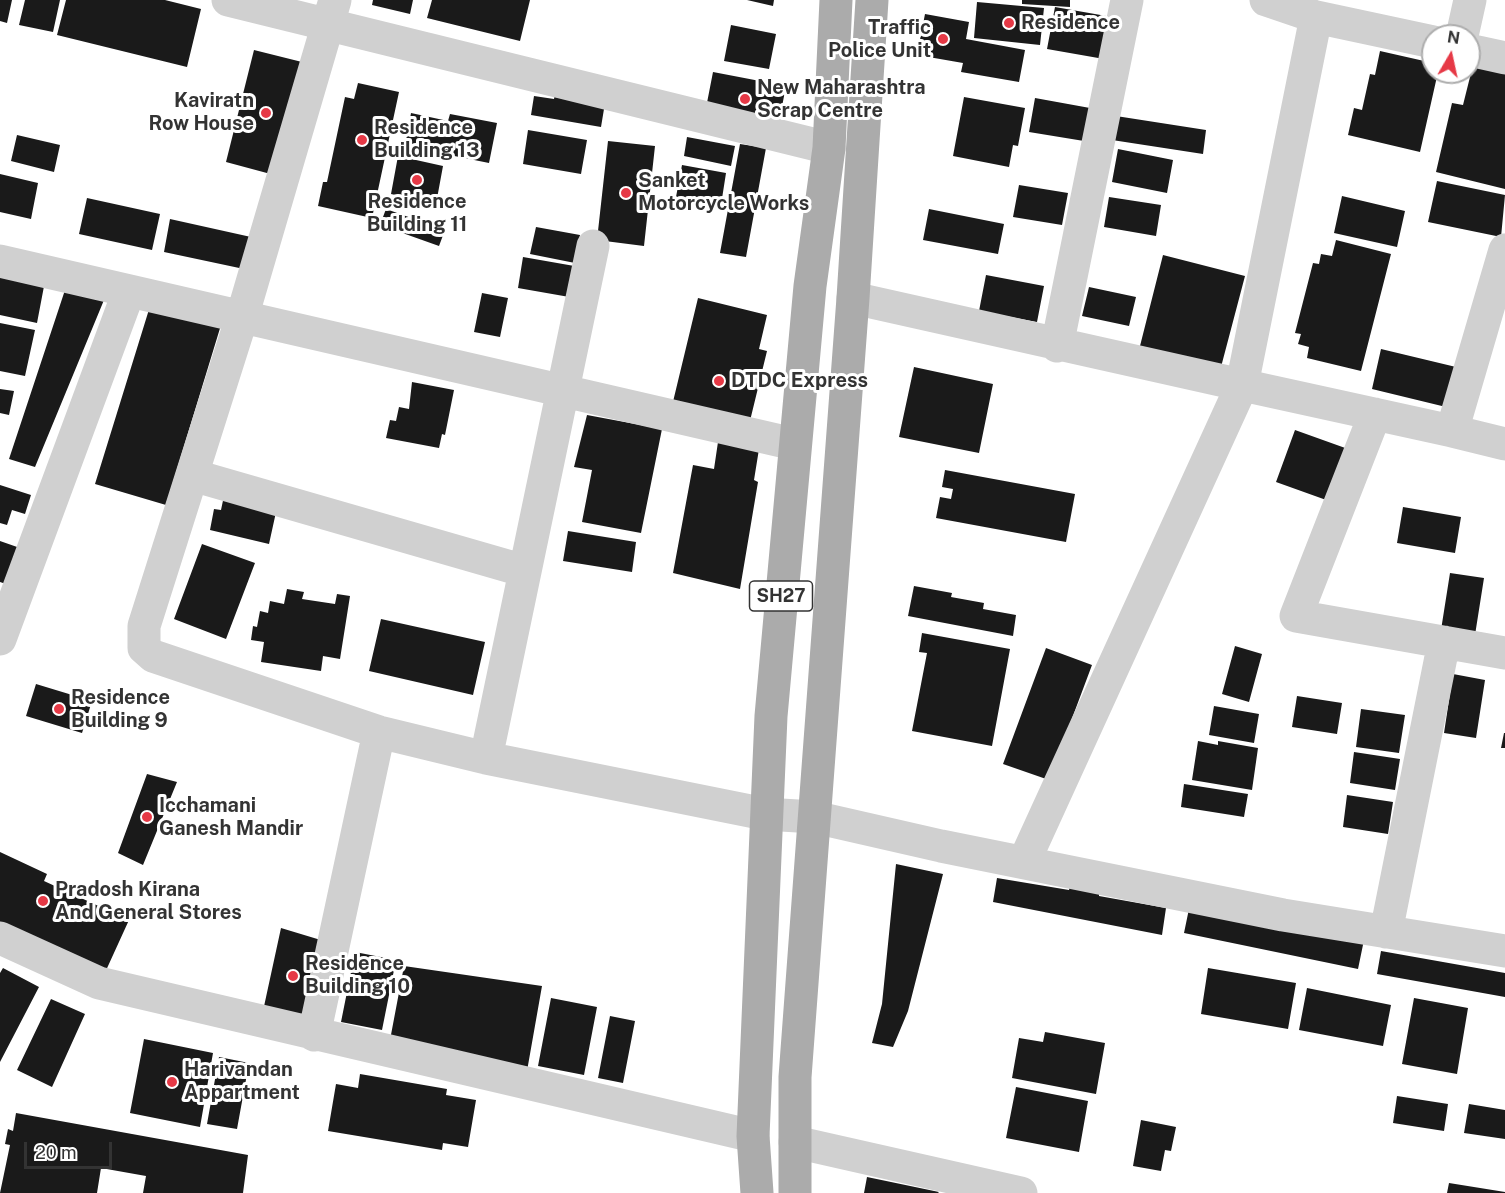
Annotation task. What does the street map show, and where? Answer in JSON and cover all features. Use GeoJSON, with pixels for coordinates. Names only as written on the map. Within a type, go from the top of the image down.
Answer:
{"type":"FeatureCollection","features":[{"type":"Feature","properties":{"kind":"main road","name":"SH27"},"geometry":{"type":"LineString","coordinates":[[757,1193],[753,1136],[765,813],[794,444],[810,286],[829,148],[836,0]]}},
{"type":"Feature","properties":{"kind":"main road","name":"SH27"},"geometry":{"type":"LineString","coordinates":[[795,1193],[795,1077],[873,0]]}},
{"type":"Feature","properties":{"kind":"street"},"geometry":{"type":"LineString","coordinates":[[228,0],[332,12],[829,148]]}},
{"type":"Feature","properties":{"kind":"street"},"geometry":{"type":"LineString","coordinates":[[1057,346],[1127,0]]}},
{"type":"Feature","properties":{"kind":"street"},"geometry":{"type":"LineString","coordinates":[[1266,0],[1316,17],[1421,39]]}},
{"type":"Feature","properties":{"kind":"street"},"geometry":{"type":"LineString","coordinates":[[1465,24],[1470,0]]}},
{"type":"Feature","properties":{"kind":"street"},"geometry":{"type":"LineString","coordinates":[[332,12],[242,317],[144,626],[144,648],[153,657],[379,732],[486,758],[765,813],[814,817],[1282,915],[1505,951]]}},
{"type":"Feature","properties":{"kind":"street"},"geometry":{"type":"LineString","coordinates":[[1024,862],[1242,385],[1316,17]]}},
{"type":"Feature","properties":{"kind":"street"},"geometry":{"type":"LineString","coordinates":[[1481,53],[1505,58]]}},
{"type":"Feature","properties":{"kind":"street"},"geometry":{"type":"LineString","coordinates":[[486,758],[593,246]]}},
{"type":"Feature","properties":{"kind":"street"},"geometry":{"type":"LineString","coordinates":[[1452,431],[1505,250]]}},
{"type":"Feature","properties":{"kind":"street"},"geometry":{"type":"LineString","coordinates":[[0,261],[794,444]]}},
{"type":"Feature","properties":{"kind":"street"},"geometry":{"type":"LineString","coordinates":[[0,639],[129,291]]}},
{"type":"Feature","properties":{"kind":"street"},"geometry":{"type":"LineString","coordinates":[[853,298],[1057,346],[1505,444]]}},
{"type":"Feature","properties":{"kind":"street"},"geometry":{"type":"LineString","coordinates":[[1375,414],[1296,616],[1505,653]]}},
{"type":"Feature","properties":{"kind":"street"},"geometry":{"type":"LineString","coordinates":[[192,475],[525,571]]}},
{"type":"Feature","properties":{"kind":"street"},"geometry":{"type":"LineString","coordinates":[[1386,932],[1444,642]]}},
{"type":"Feature","properties":{"kind":"street"},"geometry":{"type":"LineString","coordinates":[[314,1035],[379,732]]}},
{"type":"Feature","properties":{"kind":"street"},"geometry":{"type":"LineString","coordinates":[[0,938],[99,983],[753,1136]]}},
{"type":"Feature","properties":{"kind":"street"},"geometry":{"type":"LineString","coordinates":[[795,1142],[1021,1193]]}},
{"type":"Feature","properties":{"kind":"building"},"geometry":{"type":"Polygon","coordinates":[[[0,0],[12,0],[7,23],[0,21],[0,0]]]}},
{"type":"Feature","properties":{"kind":"building"},"geometry":{"type":"Polygon","coordinates":[[[25,0],[60,0],[53,32],[19,25],[25,0]]]}},
{"type":"Feature","properties":{"kind":"building"},"geometry":{"type":"Polygon","coordinates":[[[66,0],[165,0],[201,9],[187,67],[57,35],[66,0]]]}},
{"type":"Feature","properties":{"kind":"building"},"geometry":{"type":"Polygon","coordinates":[[[373,0],[413,0],[410,14],[372,5],[373,0]]]}},
{"type":"Feature","properties":{"kind":"building"},"geometry":{"type":"Polygon","coordinates":[[[432,0],[530,0],[520,41],[427,18],[432,0]]]}},
{"type":"Feature","properties":{"kind":"building"},"geometry":{"type":"Polygon","coordinates":[[[747,0],[774,0],[773,6],[747,0]]]}},
{"type":"Feature","properties":{"kind":"building","name":"Residence"},"geometry":{"type":"Polygon","coordinates":[[[1022,0],[1070,0],[1070,7],[1022,4],[1022,0]]]}},
{"type":"Feature","properties":{"kind":"building","name":"Residence"},"geometry":{"type":"Polygon","coordinates":[[[977,2],[1044,8],[1040,45],[974,38],[977,2]]]}},
{"type":"Feature","properties":{"kind":"building"},"geometry":{"type":"Polygon","coordinates":[[[1055,7],[1112,17],[1104,59],[1047,49],[1055,7]]]}},
{"type":"Feature","properties":{"kind":"building"},"geometry":{"type":"Polygon","coordinates":[[[925,14],[969,22],[966,39],[1025,50],[1019,82],[961,72],[963,63],[917,55],[925,14]]]}},
{"type":"Feature","properties":{"kind":"building","name":"New Maharashtra Scrap Centre"},"geometry":{"type":"Polygon","coordinates":[[[731,25],[776,34],[769,69],[724,61],[731,25]]]}},
{"type":"Feature","properties":{"kind":"building","name":"Kaviratn Row House"},"geometry":{"type":"Polygon","coordinates":[[[254,50],[306,63],[278,176],[226,162],[254,50]]]}},
{"type":"Feature","properties":{"kind":"building"},"geometry":{"type":"Polygon","coordinates":[[[1380,51],[1421,60],[1421,84],[1435,84],[1420,152],[1348,135],[1354,108],[1362,110],[1370,74],[1375,75],[1380,51]]]}},
{"type":"Feature","properties":{"kind":"building"},"geometry":{"type":"Polygon","coordinates":[[[1481,63],[1505,69],[1505,189],[1436,172],[1452,103],[1463,105],[1468,84],[1481,84],[1481,63]]]}},
{"type":"Feature","properties":{"kind":"building","name":"New Maharashtra Scrap Centre"},"geometry":{"type":"Polygon","coordinates":[[[713,72],[786,86],[778,127],[705,113],[713,72]]]}},
{"type":"Feature","properties":{"kind":"building","name":"Residence Building 13"},"geometry":{"type":"Polygon","coordinates":[[[358,83],[399,92],[372,218],[318,206],[323,182],[327,182],[345,97],[354,99],[358,83]]]}},
{"type":"Feature","properties":{"kind":"building"},"geometry":{"type":"Polygon","coordinates":[[[555,94],[605,103],[601,127],[531,115],[534,96],[554,99],[555,94]]]}},
{"type":"Feature","properties":{"kind":"building"},"geometry":{"type":"Polygon","coordinates":[[[964,97],[1025,108],[1018,146],[1013,145],[1009,167],[953,156],[964,97]]]}},
{"type":"Feature","properties":{"kind":"building"},"geometry":{"type":"Polygon","coordinates":[[[1035,98],[1090,108],[1084,141],[1029,132],[1035,98]]]}},
{"type":"Feature","properties":{"kind":"building"},"geometry":{"type":"Polygon","coordinates":[[[411,113],[448,121],[450,114],[497,123],[489,163],[405,146],[411,113]]]}},
{"type":"Feature","properties":{"kind":"building"},"geometry":{"type":"Polygon","coordinates":[[[1116,116],[1206,130],[1203,154],[1112,140],[1116,116]]]}},
{"type":"Feature","properties":{"kind":"building"},"geometry":{"type":"Polygon","coordinates":[[[528,130],[587,140],[581,174],[523,164],[528,130]]]}},
{"type":"Feature","properties":{"kind":"building"},"geometry":{"type":"Polygon","coordinates":[[[17,135],[60,145],[54,172],[11,161],[17,135]]]}},
{"type":"Feature","properties":{"kind":"building"},"geometry":{"type":"Polygon","coordinates":[[[687,137],[735,146],[731,166],[684,156],[687,137]]]}},
{"type":"Feature","properties":{"kind":"building","name":"Sanket Motorcycle Works"},"geometry":{"type":"Polygon","coordinates":[[[608,141],[655,146],[644,246],[597,240],[608,141]]]}},
{"type":"Feature","properties":{"kind":"building"},"geometry":{"type":"Polygon","coordinates":[[[740,144],[766,148],[746,257],[720,253],[740,144]]]}},
{"type":"Feature","properties":{"kind":"building"},"geometry":{"type":"Polygon","coordinates":[[[1118,149],[1173,160],[1167,193],[1112,182],[1118,149]]]}},
{"type":"Feature","properties":{"kind":"building","name":"Residence Building 11"},"geometry":{"type":"Polygon","coordinates":[[[398,156],[443,166],[436,204],[391,194],[398,156]]]}},
{"type":"Feature","properties":{"kind":"building"},"geometry":{"type":"Polygon","coordinates":[[[682,165],[726,173],[721,205],[676,197],[682,165]]]}},
{"type":"Feature","properties":{"kind":"building"},"geometry":{"type":"Polygon","coordinates":[[[0,174],[38,183],[31,219],[0,212],[0,174]]]}},
{"type":"Feature","properties":{"kind":"building"},"geometry":{"type":"Polygon","coordinates":[[[1437,181],[1505,195],[1501,237],[1428,222],[1437,181]]]}},
{"type":"Feature","properties":{"kind":"building"},"geometry":{"type":"Polygon","coordinates":[[[1019,185],[1068,193],[1062,225],[1013,217],[1019,185]]]}},
{"type":"Feature","properties":{"kind":"building"},"geometry":{"type":"Polygon","coordinates":[[[1342,196],[1405,211],[1397,247],[1334,233],[1342,196]]]}},
{"type":"Feature","properties":{"kind":"building"},"geometry":{"type":"Polygon","coordinates":[[[1109,197],[1161,205],[1156,236],[1104,227],[1109,197]]]}},
{"type":"Feature","properties":{"kind":"building"},"geometry":{"type":"Polygon","coordinates":[[[87,198],[160,214],[152,250],[79,234],[87,198]]]}},
{"type":"Feature","properties":{"kind":"building"},"geometry":{"type":"Polygon","coordinates":[[[386,209],[445,230],[439,246],[380,225],[386,209]]]}},
{"type":"Feature","properties":{"kind":"building"},"geometry":{"type":"Polygon","coordinates":[[[929,209],[1004,224],[998,254],[923,240],[929,209]]]}},
{"type":"Feature","properties":{"kind":"building"},"geometry":{"type":"Polygon","coordinates":[[[170,219],[251,237],[244,269],[164,252],[170,219]]]}},
{"type":"Feature","properties":{"kind":"building"},"geometry":{"type":"Polygon","coordinates":[[[536,227],[580,235],[575,263],[530,254],[536,227]]]}},
{"type":"Feature","properties":{"kind":"building"},"geometry":{"type":"Polygon","coordinates":[[[1336,240],[1391,254],[1361,371],[1307,358],[1309,347],[1298,344],[1301,334],[1295,333],[1313,263],[1319,264],[1321,254],[1332,256],[1336,240]]]}},
{"type":"Feature","properties":{"kind":"building"},"geometry":{"type":"Polygon","coordinates":[[[1163,255],[1245,276],[1221,367],[1140,346],[1163,255]]]}},
{"type":"Feature","properties":{"kind":"building"},"geometry":{"type":"Polygon","coordinates":[[[523,257],[580,267],[575,298],[518,288],[523,257]]]}},
{"type":"Feature","properties":{"kind":"building"},"geometry":{"type":"Polygon","coordinates":[[[0,271],[45,281],[37,323],[0,315],[0,271]]]}},
{"type":"Feature","properties":{"kind":"building"},"geometry":{"type":"Polygon","coordinates":[[[986,275],[1044,286],[1037,322],[979,311],[986,275]]]}},
{"type":"Feature","properties":{"kind":"building"},"geometry":{"type":"Polygon","coordinates":[[[1089,287],[1136,297],[1129,326],[1082,316],[1089,287]]]}},
{"type":"Feature","properties":{"kind":"building"},"geometry":{"type":"Polygon","coordinates":[[[65,290],[104,300],[35,467],[9,459],[65,290]]]}},
{"type":"Feature","properties":{"kind":"building"},"geometry":{"type":"Polygon","coordinates":[[[482,293],[508,298],[500,337],[474,332],[482,293]]]}},
{"type":"Feature","properties":{"kind":"building","name":"DTDC Express"},"geometry":{"type":"Polygon","coordinates":[[[698,298],[767,315],[759,349],[767,351],[748,429],[671,410],[698,298]]]}},
{"type":"Feature","properties":{"kind":"building"},"geometry":{"type":"Polygon","coordinates":[[[151,303],[221,325],[166,505],[95,484],[151,303]]]}},
{"type":"Feature","properties":{"kind":"building"},"geometry":{"type":"Polygon","coordinates":[[[0,323],[35,330],[25,376],[0,371],[0,323]]]}},
{"type":"Feature","properties":{"kind":"building"},"geometry":{"type":"Polygon","coordinates":[[[1381,349],[1456,367],[1446,407],[1372,389],[1381,349]]]}},
{"type":"Feature","properties":{"kind":"building"},"geometry":{"type":"Polygon","coordinates":[[[914,367],[993,384],[979,453],[899,437],[914,367]]]}},
{"type":"Feature","properties":{"kind":"building"},"geometry":{"type":"Polygon","coordinates":[[[412,382],[454,390],[445,435],[442,434],[439,448],[386,438],[390,420],[396,421],[399,407],[409,409],[412,382]]]}},
{"type":"Feature","properties":{"kind":"building"},"geometry":{"type":"Polygon","coordinates":[[[0,389],[14,391],[9,415],[0,413],[0,389]]]}},
{"type":"Feature","properties":{"kind":"building"},"geometry":{"type":"Polygon","coordinates":[[[587,415],[662,429],[641,533],[582,522],[592,470],[574,467],[587,415]]]}},
{"type":"Feature","properties":{"kind":"building"},"geometry":{"type":"Polygon","coordinates":[[[1295,430],[1348,449],[1329,501],[1276,482],[1295,430]]]}},
{"type":"Feature","properties":{"kind":"building"},"geometry":{"type":"Polygon","coordinates":[[[718,442],[759,449],[754,480],[758,482],[740,589],[673,573],[693,465],[714,469],[718,442]]]}},
{"type":"Feature","properties":{"kind":"building"},"geometry":{"type":"Polygon","coordinates":[[[945,470],[1075,494],[1066,542],[936,518],[940,497],[951,499],[953,489],[942,487],[945,470]]]}},
{"type":"Feature","properties":{"kind":"building"},"geometry":{"type":"Polygon","coordinates":[[[0,485],[31,495],[25,514],[12,510],[7,525],[0,523],[0,485]]]}},
{"type":"Feature","properties":{"kind":"building"},"geometry":{"type":"Polygon","coordinates":[[[225,491],[278,503],[269,544],[210,530],[214,509],[221,510],[225,491]]]}},
{"type":"Feature","properties":{"kind":"building"},"geometry":{"type":"Polygon","coordinates":[[[1403,507],[1461,517],[1455,553],[1397,543],[1403,507]]]}},
{"type":"Feature","properties":{"kind":"building"},"geometry":{"type":"Polygon","coordinates":[[[568,531],[636,542],[632,572],[563,561],[568,531]]]}},
{"type":"Feature","properties":{"kind":"building"},"geometry":{"type":"Polygon","coordinates":[[[0,541],[20,548],[6,584],[0,582],[0,541]]]}},
{"type":"Feature","properties":{"kind":"building"},"geometry":{"type":"Polygon","coordinates":[[[202,544],[255,563],[226,639],[174,619],[202,544]]]}},
{"type":"Feature","properties":{"kind":"building"},"geometry":{"type":"Polygon","coordinates":[[[1450,573],[1484,578],[1475,635],[1441,630],[1450,573]]]}},
{"type":"Feature","properties":{"kind":"building"},"geometry":{"type":"Polygon","coordinates":[[[914,586],[952,593],[951,597],[984,603],[983,609],[1016,615],[1013,636],[908,616],[914,586]]]}},
{"type":"Feature","properties":{"kind":"building"},"geometry":{"type":"Polygon","coordinates":[[[287,589],[304,592],[302,599],[335,604],[337,594],[350,596],[340,659],[323,656],[321,671],[261,662],[264,642],[251,640],[253,626],[257,627],[260,611],[268,613],[270,601],[284,604],[287,589]]]}},
{"type":"Feature","properties":{"kind":"building"},"geometry":{"type":"Polygon","coordinates":[[[381,619],[485,642],[473,695],[369,671],[381,619]]]}},
{"type":"Feature","properties":{"kind":"building"},"geometry":{"type":"Polygon","coordinates":[[[922,633],[1010,649],[992,746],[912,731],[927,653],[919,652],[922,633]]]}},
{"type":"Feature","properties":{"kind":"building"},"geometry":{"type":"Polygon","coordinates":[[[1235,646],[1262,654],[1249,702],[1222,694],[1235,646]]]}},
{"type":"Feature","properties":{"kind":"building"},"geometry":{"type":"Polygon","coordinates":[[[1046,648],[1092,665],[1049,780],[1003,764],[1046,648]]]}},
{"type":"Feature","properties":{"kind":"building"},"geometry":{"type":"Polygon","coordinates":[[[1453,674],[1485,680],[1476,738],[1444,733],[1453,674]]]}},
{"type":"Feature","properties":{"kind":"building","name":"Residence Building 9"},"geometry":{"type":"Polygon","coordinates":[[[36,684],[92,701],[82,733],[26,716],[36,684]]]}},
{"type":"Feature","properties":{"kind":"building"},"geometry":{"type":"Polygon","coordinates":[[[1297,696],[1342,703],[1337,734],[1292,727],[1297,696]]]}},
{"type":"Feature","properties":{"kind":"building"},"geometry":{"type":"Polygon","coordinates":[[[1214,706],[1259,714],[1254,743],[1209,735],[1214,706]]]}},
{"type":"Feature","properties":{"kind":"building"},"geometry":{"type":"Polygon","coordinates":[[[1361,709],[1405,715],[1399,753],[1356,747],[1361,709]]]}},
{"type":"Feature","properties":{"kind":"building"},"geometry":{"type":"Polygon","coordinates":[[[1504,733],[1505,748],[1501,748],[1504,733]]]}},
{"type":"Feature","properties":{"kind":"building"},"geometry":{"type":"Polygon","coordinates":[[[1198,741],[1218,745],[1218,741],[1258,748],[1252,790],[1192,780],[1198,741]]]}},
{"type":"Feature","properties":{"kind":"building"},"geometry":{"type":"Polygon","coordinates":[[[1354,752],[1400,759],[1395,790],[1350,783],[1354,752]]]}},
{"type":"Feature","properties":{"kind":"building","name":"Icchamani Ganesh Mandir"},"geometry":{"type":"Polygon","coordinates":[[[147,774],[177,782],[143,865],[118,853],[147,774]]]}},
{"type":"Feature","properties":{"kind":"building"},"geometry":{"type":"Polygon","coordinates":[[[1184,784],[1248,794],[1244,817],[1181,807],[1184,784]]]}},
{"type":"Feature","properties":{"kind":"building"},"geometry":{"type":"Polygon","coordinates":[[[1347,795],[1393,802],[1388,834],[1343,827],[1347,795]]]}},
{"type":"Feature","properties":{"kind":"building","name":"Pradosh Kirana And General Stores"},"geometry":{"type":"Polygon","coordinates":[[[0,852],[47,874],[44,881],[129,920],[103,977],[0,930],[0,852]]]}},
{"type":"Feature","properties":{"kind":"building"},"geometry":{"type":"Polygon","coordinates":[[[896,864],[943,874],[908,1011],[893,1047],[872,1043],[882,1004],[896,864]]]}},
{"type":"Feature","properties":{"kind":"building"},"geometry":{"type":"Polygon","coordinates":[[[997,878],[1069,890],[1070,886],[1099,891],[1099,896],[1166,908],[1162,935],[993,902],[997,878]]]}},
{"type":"Feature","properties":{"kind":"building"},"geometry":{"type":"Polygon","coordinates":[[[1190,904],[1364,940],[1358,969],[1184,933],[1190,904]]]}},
{"type":"Feature","properties":{"kind":"building","name":"Residence Building 10"},"geometry":{"type":"Polygon","coordinates":[[[281,928],[324,941],[306,1021],[263,1011],[281,928]]]}},
{"type":"Feature","properties":{"kind":"building"},"geometry":{"type":"Polygon","coordinates":[[[1381,951],[1505,973],[1505,997],[1377,974],[1381,951]]]}},
{"type":"Feature","properties":{"kind":"building"},"geometry":{"type":"Polygon","coordinates":[[[355,952],[396,960],[382,1030],[341,1022],[355,952]]]}},
{"type":"Feature","properties":{"kind":"building"},"geometry":{"type":"Polygon","coordinates":[[[404,966],[542,986],[527,1071],[390,1040],[404,966]]]}},
{"type":"Feature","properties":{"kind":"building"},"geometry":{"type":"Polygon","coordinates":[[[3,968],[39,987],[0,1062],[0,973],[3,968]]]}},
{"type":"Feature","properties":{"kind":"building"},"geometry":{"type":"Polygon","coordinates":[[[1208,968],[1296,983],[1288,1029],[1201,1014],[1208,968]]]}},
{"type":"Feature","properties":{"kind":"building"},"geometry":{"type":"Polygon","coordinates":[[[1307,988],[1391,1005],[1383,1046],[1299,1030],[1307,988]]]}},
{"type":"Feature","properties":{"kind":"building"},"geometry":{"type":"Polygon","coordinates":[[[551,998],[597,1007],[584,1075],[538,1066],[551,998]]]}},
{"type":"Feature","properties":{"kind":"building"},"geometry":{"type":"Polygon","coordinates":[[[1414,998],[1468,1008],[1457,1074],[1402,1064],[1414,998]]]}},
{"type":"Feature","properties":{"kind":"building"},"geometry":{"type":"Polygon","coordinates":[[[51,999],[85,1014],[52,1087],[17,1070],[51,999]]]}},
{"type":"Feature","properties":{"kind":"building"},"geometry":{"type":"Polygon","coordinates":[[[610,1016],[635,1021],[623,1083],[598,1078],[610,1016]]]}},
{"type":"Feature","properties":{"kind":"building"},"geometry":{"type":"Polygon","coordinates":[[[1045,1032],[1105,1043],[1096,1094],[1012,1078],[1019,1038],[1043,1042],[1045,1032]]]}},
{"type":"Feature","properties":{"kind":"building","name":"Harivandan Appartment"},"geometry":{"type":"Polygon","coordinates":[[[144,1039],[213,1053],[200,1127],[130,1113],[144,1039]]]}},
{"type":"Feature","properties":{"kind":"building"},"geometry":{"type":"Polygon","coordinates":[[[219,1057],[249,1063],[237,1129],[207,1124],[219,1057]]]}},
{"type":"Feature","properties":{"kind":"building"},"geometry":{"type":"Polygon","coordinates":[[[360,1074],[447,1089],[446,1095],[476,1100],[468,1147],[443,1143],[442,1150],[328,1131],[336,1084],[358,1088],[360,1074]]]}},
{"type":"Feature","properties":{"kind":"building"},"geometry":{"type":"Polygon","coordinates":[[[1016,1087],[1088,1101],[1079,1152],[1006,1138],[1016,1087]]]}},
{"type":"Feature","properties":{"kind":"building"},"geometry":{"type":"Polygon","coordinates":[[[1397,1096],[1448,1104],[1444,1131],[1393,1123],[1397,1096]]]}},
{"type":"Feature","properties":{"kind":"building"},"geometry":{"type":"Polygon","coordinates":[[[1469,1104],[1505,1110],[1505,1139],[1464,1133],[1469,1104]]]}},
{"type":"Feature","properties":{"kind":"building"},"geometry":{"type":"Polygon","coordinates":[[[16,1113],[248,1155],[243,1193],[143,1193],[146,1176],[101,1168],[97,1193],[0,1193],[10,1145],[5,1144],[8,1129],[13,1131],[16,1113]]]}},
{"type":"Feature","properties":{"kind":"building"},"geometry":{"type":"Polygon","coordinates":[[[1141,1120],[1176,1127],[1171,1151],[1165,1150],[1161,1171],[1133,1166],[1141,1120]]]}},
{"type":"Feature","properties":{"kind":"building"},"geometry":{"type":"Polygon","coordinates":[[[867,1177],[939,1192],[864,1193],[867,1177]]]}},
{"type":"Feature","properties":{"kind":"building"},"geometry":{"type":"Polygon","coordinates":[[[1449,1183],[1505,1192],[1505,1193],[1447,1193],[1449,1183]]]}},
{"type":"Feature","properties":{"kind":"place","name":"Residence"},"geometry":{"type":"Point","coordinates":[1009,23]}},
{"type":"Feature","properties":{"kind":"place","name":"Traffic Police Unit"},"geometry":{"type":"Point","coordinates":[943,39]}},
{"type":"Feature","properties":{"kind":"place","name":"New Maharashtra Scrap Centre"},"geometry":{"type":"Point","coordinates":[745,99]}},
{"type":"Feature","properties":{"kind":"place","name":"Kaviratn Row House"},"geometry":{"type":"Point","coordinates":[266,113]}},
{"type":"Feature","properties":{"kind":"place","name":"Residence Building 13"},"geometry":{"type":"Point","coordinates":[362,140]}},
{"type":"Feature","properties":{"kind":"place","name":"Residence Building 11"},"geometry":{"type":"Point","coordinates":[417,180]}},
{"type":"Feature","properties":{"kind":"place","name":"Sanket Motorcycle Works"},"geometry":{"type":"Point","coordinates":[626,193]}},
{"type":"Feature","properties":{"kind":"place","name":"DTDC Express"},"geometry":{"type":"Point","coordinates":[719,381]}},
{"type":"Feature","properties":{"kind":"place","name":"Residence Building 9"},"geometry":{"type":"Point","coordinates":[59,709]}},
{"type":"Feature","properties":{"kind":"place","name":"Icchamani Ganesh Mandir"},"geometry":{"type":"Point","coordinates":[147,817]}},
{"type":"Feature","properties":{"kind":"place","name":"Pradosh Kirana And General Stores"},"geometry":{"type":"Point","coordinates":[43,901]}},
{"type":"Feature","properties":{"kind":"place","name":"Residence Building 10"},"geometry":{"type":"Point","coordinates":[293,976]}},
{"type":"Feature","properties":{"kind":"place","name":"Harivandan Appartment"},"geometry":{"type":"Point","coordinates":[172,1082]}}]}
